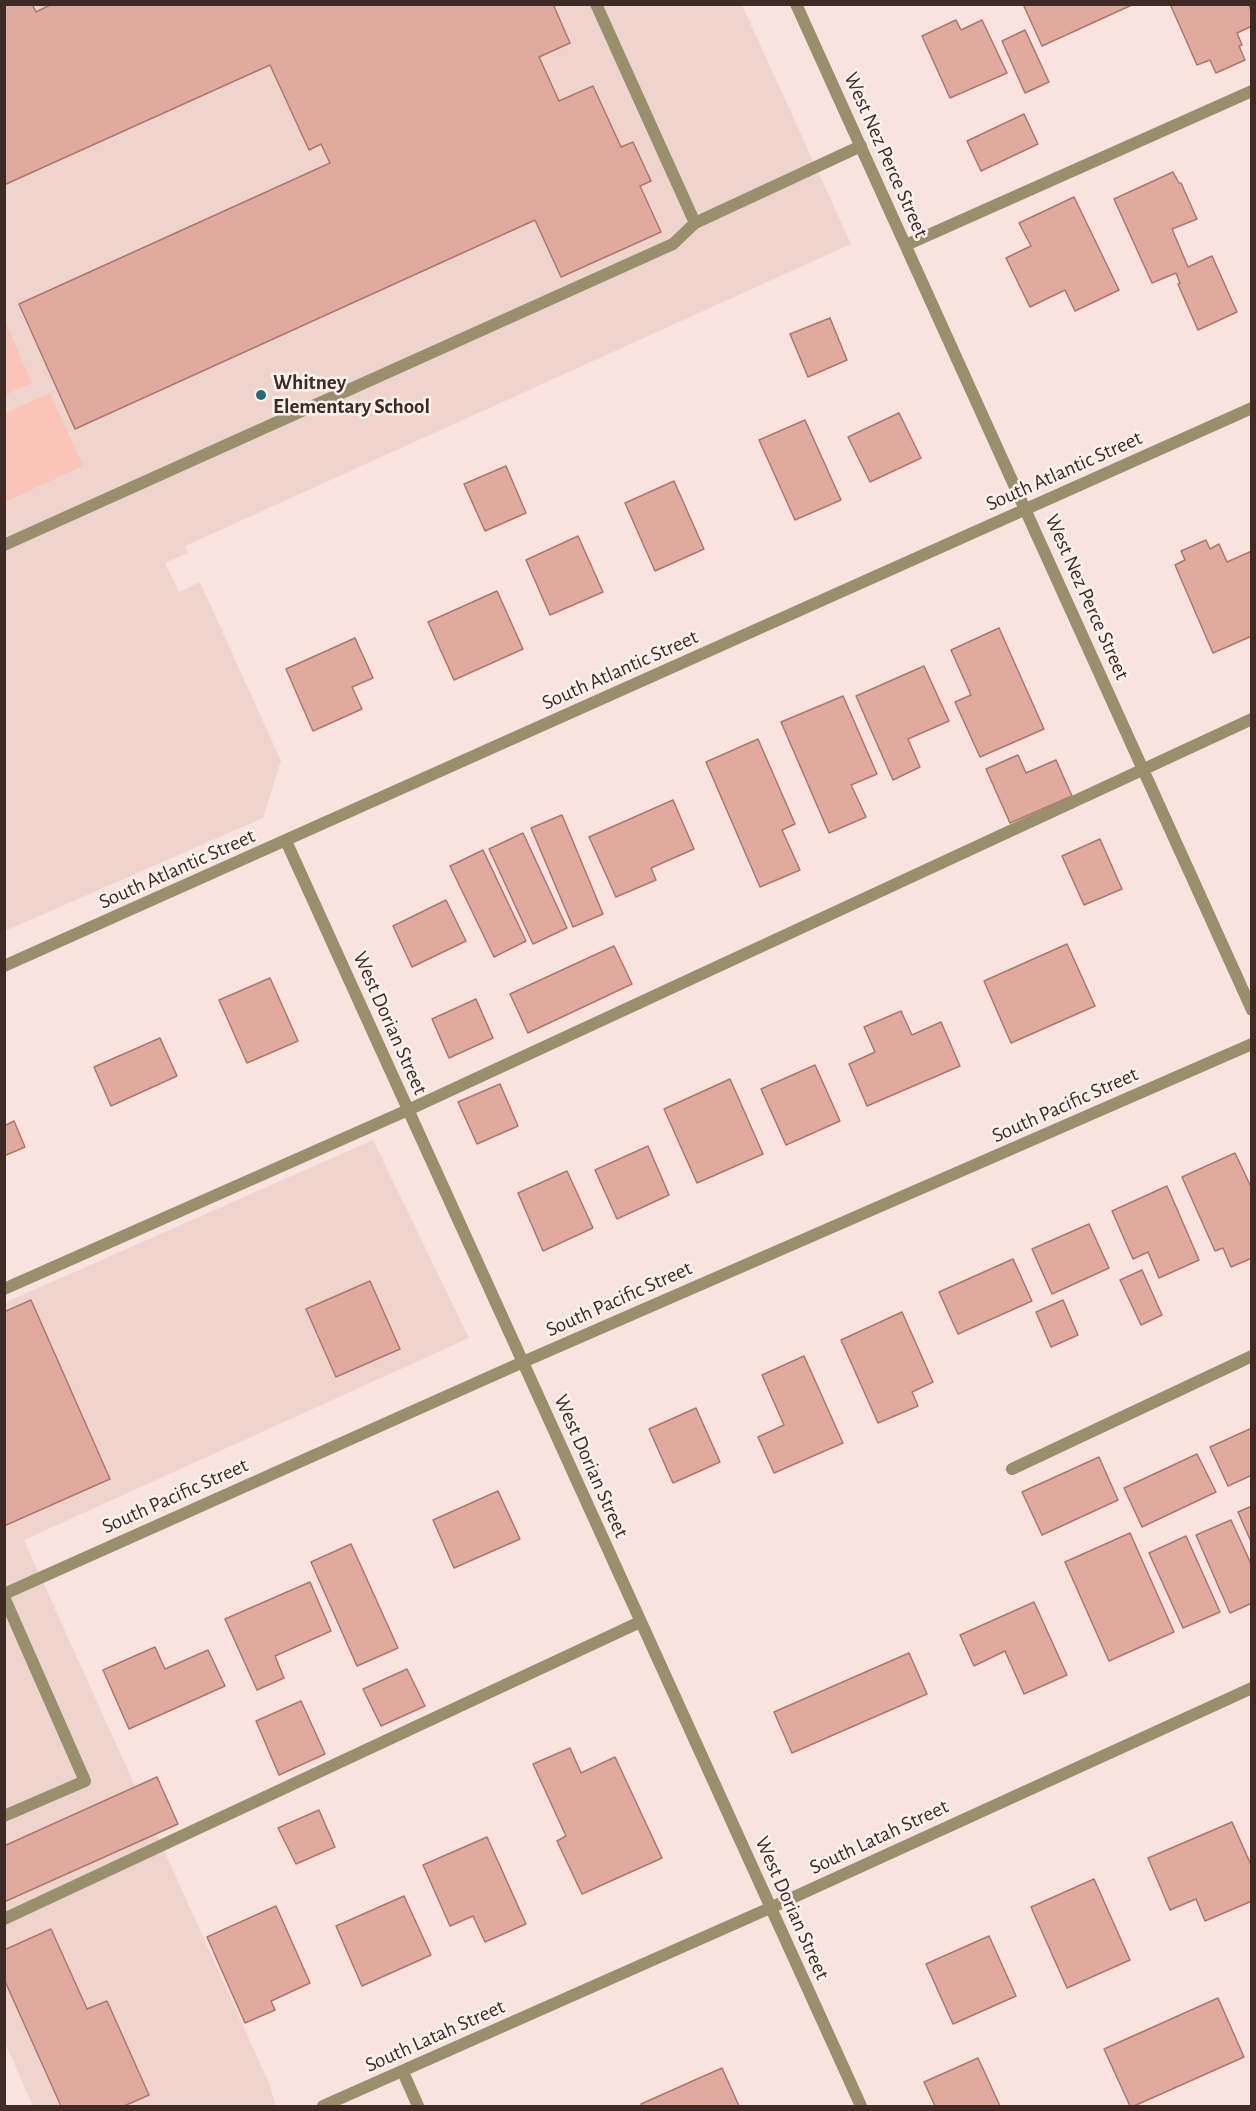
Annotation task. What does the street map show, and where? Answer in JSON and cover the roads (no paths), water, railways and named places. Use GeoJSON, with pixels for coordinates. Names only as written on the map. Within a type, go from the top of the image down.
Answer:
{"type":"FeatureCollection","features":[{"type":"Feature","properties":{"kind":"street"},"geometry":{"type":"LineString","coordinates":[[596,4],[695,223]]}},
{"type":"Feature","properties":{"kind":"street","name":"West Nez Perce Street"},"geometry":{"type":"LineString","coordinates":[[796,4],[1251,1010]]}},
{"type":"Feature","properties":{"kind":"street"},"geometry":{"type":"LineString","coordinates":[[906,245],[1251,91]]}},
{"type":"Feature","properties":{"kind":"street"},"geometry":{"type":"LineString","coordinates":[[4,545],[673,244],[695,223],[861,146]]}},
{"type":"Feature","properties":{"kind":"street","name":"South Atlantic Street"},"geometry":{"type":"LineString","coordinates":[[4,966],[1251,408]]}},
{"type":"Feature","properties":{"kind":"street"},"geometry":{"type":"LineString","coordinates":[[4,1289],[408,1110],[1251,719]]}},
{"type":"Feature","properties":{"kind":"street","name":"West Dorian Street"},"geometry":{"type":"LineString","coordinates":[[286,841],[861,2106]]}},
{"type":"Feature","properties":{"kind":"street","name":"South Pacific Street"},"geometry":{"type":"LineString","coordinates":[[4,1596],[522,1362],[1251,1044]]}},
{"type":"Feature","properties":{"kind":"street"},"geometry":{"type":"LineString","coordinates":[[1012,1469],[1251,1356]]}},
{"type":"Feature","properties":{"kind":"street"},"geometry":{"type":"LineString","coordinates":[[4,1596],[85,1781],[4,1816]]}},
{"type":"Feature","properties":{"kind":"street"},"geometry":{"type":"LineString","coordinates":[[4,1919],[640,1622]]}},
{"type":"Feature","properties":{"kind":"street","name":"South Latah Street"},"geometry":{"type":"LineString","coordinates":[[323,2106],[770,1908],[1251,1688]]}},
{"type":"Feature","properties":{"kind":"street"},"geometry":{"type":"LineString","coordinates":[[403,2072],[418,2106]]}},
{"type":"Feature","properties":{"kind":"place","name":"Whitney Elementary School"},"geometry":{"type":"Point","coordinates":[261,395]}}]}
